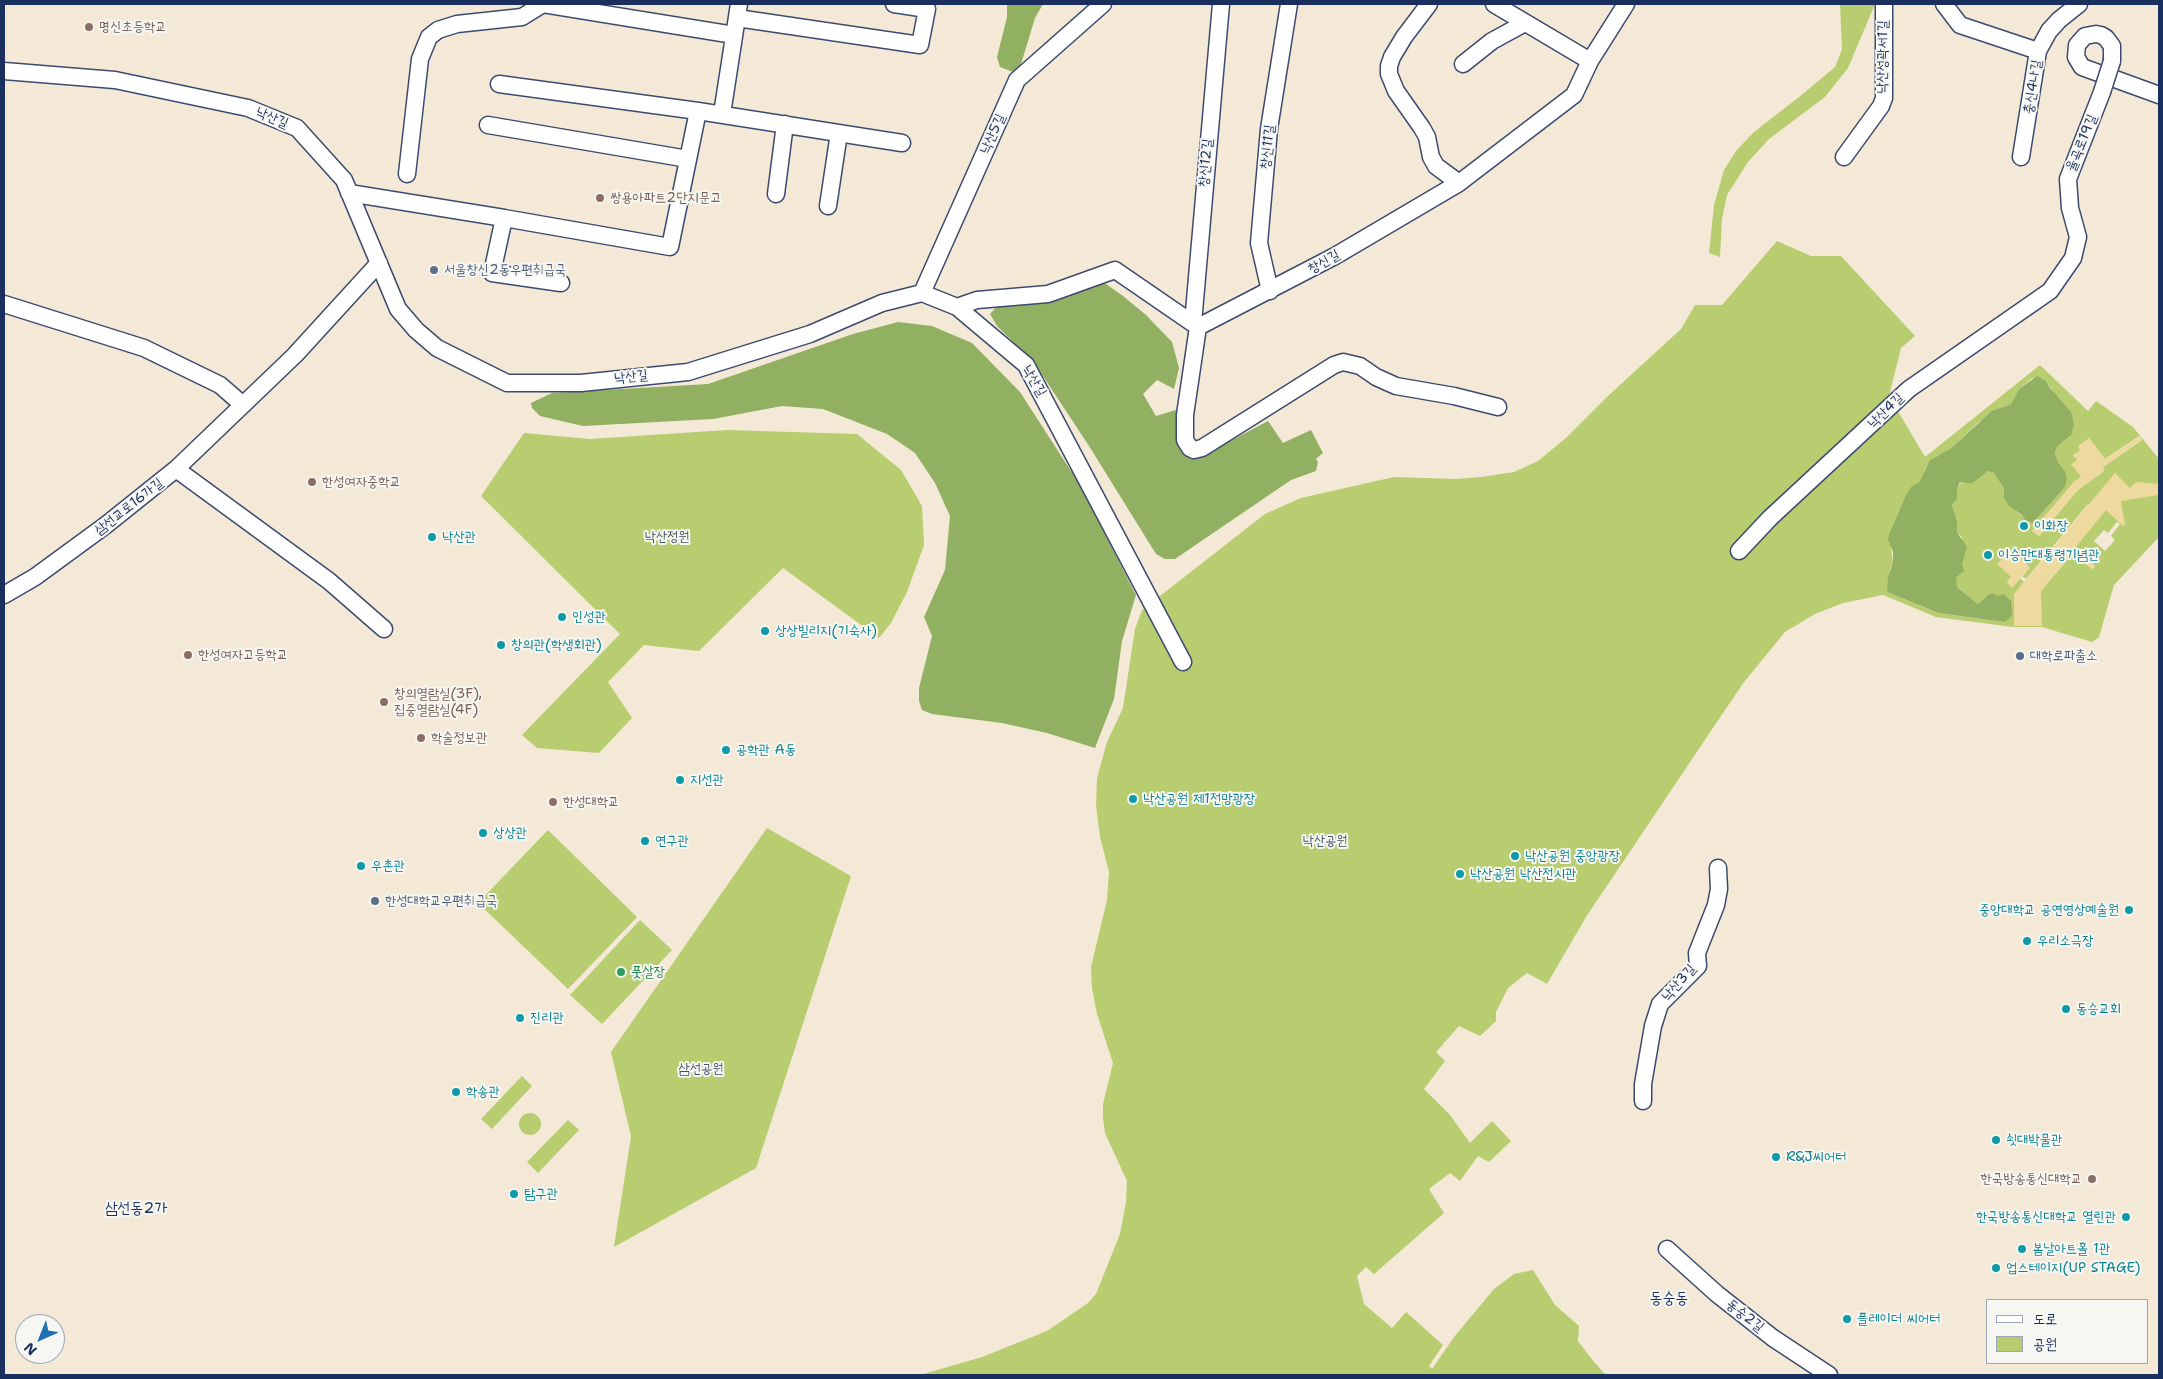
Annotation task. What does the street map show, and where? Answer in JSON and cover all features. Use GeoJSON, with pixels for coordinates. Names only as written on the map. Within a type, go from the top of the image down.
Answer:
{"type":"FeatureCollection","features":[{"type":"Feature","properties":{"kind":"street"},"geometry":{"type":"LineString","coordinates":[[407,174],[420,59],[429,36],[438,30],[456,24],[522,18],[543,4],[734,35]]}},
{"type":"Feature","properties":{"kind":"street"},"geometry":{"type":"LineString","coordinates":[[722,114],[738,11],[920,45],[927,9],[894,4]]}},
{"type":"Feature","properties":{"kind":"street","name":"낙산5길"},"geometry":{"type":"LineString","coordinates":[[922,293],[1017,80],[1103,4]]}},
{"type":"Feature","properties":{"kind":"street","name":"창신12길"},"geometry":{"type":"LineString","coordinates":[[1221,4],[1196,325],[1185,415],[1185,440],[1190,448],[1194,450],[1202,448],[1334,365],[1343,362],[1360,366],[1376,377],[1396,386],[1426,390],[1498,407]]}},
{"type":"Feature","properties":{"kind":"street","name":"창신11길"},"geometry":{"type":"LineString","coordinates":[[1270,291],[1259,243],[1269,129],[1289,4]]}},
{"type":"Feature","properties":{"kind":"street"},"geometry":{"type":"LineString","coordinates":[[1429,4],[1404,37],[1392,57],[1389,74],[1396,91],[1422,128],[1436,166],[1459,183]]}},
{"type":"Feature","properties":{"kind":"street"},"geometry":{"type":"LineString","coordinates":[[1494,4],[1590,61]]}},
{"type":"Feature","properties":{"kind":"street","name":"창신길"},"geometry":{"type":"LineString","coordinates":[[1196,325],[1270,291],[1335,256],[1459,183],[1574,95],[1590,61],[1626,4]]}},
{"type":"Feature","properties":{"kind":"street","name":"낙산성곽서1길"},"geometry":{"type":"LineString","coordinates":[[1844,157],[1881,106],[1884,98],[1884,4]]}},
{"type":"Feature","properties":{"kind":"street"},"geometry":{"type":"LineString","coordinates":[[1944,4],[1960,26],[2038,51]]}},
{"type":"Feature","properties":{"kind":"street","name":"충신4나길"},"geometry":{"type":"LineString","coordinates":[[2020,157],[2038,51],[2058,20],[2079,4]]}},
{"type":"Feature","properties":{"kind":"street"},"geometry":{"type":"LineString","coordinates":[[1463,64],[1492,41],[1525,23]]}},
{"type":"Feature","properties":{"kind":"street","name":"율곡로19길"},"geometry":{"type":"LineString","coordinates":[[2050,291],[2073,258],[2078,237],[2070,208],[2068,179],[2102,92],[2112,61],[2112,46],[2101,35],[2085,36],[2077,44],[2076,57],[2082,67],[2159,95]]}},
{"type":"Feature","properties":{"kind":"street","name":"낙산길"},"geometry":{"type":"LineString","coordinates":[[4,71],[115,80],[248,108],[297,128],[344,180],[398,309],[416,330],[437,348],[507,383],[581,383],[688,372],[810,334],[882,303],[922,293],[957,307],[1026,364],[1183,662]]}},
{"type":"Feature","properties":{"kind":"street"},"geometry":{"type":"LineString","coordinates":[[499,84],[722,114],[902,143]]}},
{"type":"Feature","properties":{"kind":"street"},"geometry":{"type":"LineString","coordinates":[[349,193],[670,247],[698,111]]}},
{"type":"Feature","properties":{"kind":"street"},"geometry":{"type":"LineString","coordinates":[[776,194],[785,124]]}},
{"type":"Feature","properties":{"kind":"street"},"geometry":{"type":"LineString","coordinates":[[488,125],[688,159]]}},
{"type":"Feature","properties":{"kind":"street"},"geometry":{"type":"LineString","coordinates":[[828,206],[839,133]]}},
{"type":"Feature","properties":{"kind":"street"},"geometry":{"type":"LineString","coordinates":[[504,218],[492,273],[561,283]]}},
{"type":"Feature","properties":{"kind":"street","name":"삼선교로16가길"},"geometry":{"type":"LineString","coordinates":[[4,595],[35,577],[106,526],[176,469],[295,355],[379,263]]}},
{"type":"Feature","properties":{"kind":"street"},"geometry":{"type":"LineString","coordinates":[[957,307],[977,300],[1048,294],[1115,270],[1196,325]]}},
{"type":"Feature","properties":{"kind":"street","name":"낙산4길"},"geometry":{"type":"LineString","coordinates":[[1739,551],[1770,518],[1909,389],[2050,291]]}},
{"type":"Feature","properties":{"kind":"street"},"geometry":{"type":"LineString","coordinates":[[4,304],[144,348],[220,385],[243,405]]}},
{"type":"Feature","properties":{"kind":"street"},"geometry":{"type":"LineString","coordinates":[[176,469],[329,581],[384,629]]}},
{"type":"Feature","properties":{"kind":"street","name":"낙산3길"},"geometry":{"type":"LineString","coordinates":[[1644,1101],[1643,1084],[1653,1026],[1660,1004],[1698,966],[1697,953],[1716,905],[1719,890],[1718,868]]}},
{"type":"Feature","properties":{"kind":"street","name":"동숭2길"},"geometry":{"type":"LineString","coordinates":[[1666,1249],[1717,1294],[1766,1332],[1829,1375]]}},
{"type":"Feature","properties":{"kind":"green space"},"geometry":{"type":"Polygon","coordinates":[[[1007,4],[1043,4],[1035,18],[1021,64],[1013,72],[1000,67],[997,57],[1007,17],[1007,4]]]}},
{"type":"Feature","properties":{"kind":"green space"},"geometry":{"type":"Polygon","coordinates":[[[1840,4],[1875,4],[1848,68],[1825,97],[1769,139],[1748,162],[1727,195],[1722,219],[1720,257],[1709,253],[1714,205],[1724,170],[1736,151],[1754,132],[1835,67],[1842,49],[1840,4]]]}},
{"type":"Feature","properties":{"kind":"green space","name":"낙산공원"},"geometry":{"type":"Polygon","coordinates":[[[1777,241],[1811,256],[1841,256],[1915,336],[1901,348],[1889,396],[1925,457],[2040,365],[2088,411],[2096,401],[2133,427],[2159,459],[2159,537],[2114,585],[2099,637],[2092,642],[2042,627],[2013,627],[1936,617],[1883,595],[1843,603],[1815,614],[1785,632],[1744,682],[1725,710],[1586,917],[1547,984],[1527,973],[1508,988],[1496,1012],[1496,1021],[1480,1036],[1459,1026],[1436,1052],[1445,1061],[1424,1089],[1450,1115],[1470,1143],[1492,1121],[1511,1141],[1489,1162],[1478,1156],[1460,1181],[1450,1173],[1429,1189],[1444,1213],[1374,1274],[1366,1267],[1357,1276],[1364,1304],[1392,1328],[1406,1312],[1443,1345],[1429,1366],[1432,1369],[1454,1337],[1494,1289],[1514,1274],[1533,1270],[1555,1305],[1579,1326],[1578,1341],[1604,1373],[1610,1375],[920,1375],[982,1357],[1047,1331],[1088,1303],[1096,1294],[1120,1234],[1126,1202],[1127,1181],[1105,1133],[1103,1104],[1113,1063],[1097,1014],[1092,988],[1091,967],[1107,900],[1109,872],[1100,837],[1096,805],[1097,778],[1107,742],[1123,708],[1135,629],[1142,610],[1265,514],[1301,498],[1394,477],[1456,479],[1514,472],[1538,461],[1567,437],[1608,396],[1681,329],[1695,305],[1722,305],[1777,241]],[[2032,378],[2019,389],[2011,404],[2002,407],[1979,422],[1950,449],[1942,455],[1936,456],[1926,467],[1919,482],[1905,497],[1889,534],[1893,562],[1890,569],[1887,592],[1937,613],[2004,622],[1998,596],[1993,593],[1989,594],[1978,604],[1957,587],[1955,583],[1956,578],[1962,573],[1962,537],[1957,532],[1957,521],[1952,505],[1957,499],[1957,490],[1961,482],[1972,484],[1988,471],[1994,473],[2004,489],[2004,498],[2018,513],[2033,523],[2065,487],[2065,471],[2058,462],[2055,453],[2057,447],[2071,435],[2054,393],[2046,381],[2032,378]],[[2139,436],[2105,459],[2089,438],[2080,450],[2077,460],[2081,477],[2073,483],[2033,531],[2039,536],[2078,490],[2104,471],[2103,467],[2142,440],[2139,436]],[[2088,504],[2026,579],[2022,576],[2029,567],[2011,549],[2011,577],[2007,582],[2012,587],[2020,578],[2024,582],[2014,595],[2041,591],[2073,553],[2092,569],[2095,566],[2074,549],[2101,515],[2088,504]],[[2117,522],[2108,533],[2104,530],[2094,541],[2105,551],[2115,540],[2111,536],[2120,524],[2117,522]]]}},
{"type":"Feature","properties":{"kind":"green space"},"geometry":{"type":"Polygon","coordinates":[[[1094,282],[1106,284],[1123,296],[1146,315],[1172,342],[1179,368],[1174,389],[1157,380],[1143,394],[1156,416],[1176,410],[1177,440],[1185,456],[1200,457],[1268,421],[1283,443],[1311,430],[1323,453],[1316,459],[1318,462],[1316,471],[1291,480],[1175,559],[1165,559],[1156,554],[1089,446],[1033,361],[997,326],[990,314],[1001,302],[1094,282]]]}},
{"type":"Feature","properties":{"kind":"green space"},"geometry":{"type":"Polygon","coordinates":[[[898,322],[932,326],[972,343],[1020,392],[1080,485],[1136,595],[1122,641],[1114,699],[1095,748],[1047,733],[1002,723],[932,714],[922,710],[919,701],[919,688],[932,636],[924,617],[945,570],[950,516],[935,483],[915,453],[887,434],[823,409],[782,406],[713,419],[583,426],[540,416],[532,408],[531,403],[552,393],[708,384],[853,334],[898,322]]]}},
{"type":"Feature","properties":{"kind":"green space"},"geometry":{"type":"Polygon","coordinates":[[[2037,376],[2046,381],[2071,412],[2074,425],[2071,435],[2057,447],[2055,453],[2058,462],[2065,471],[2067,478],[2065,487],[2033,523],[2026,521],[2022,515],[2009,506],[2004,498],[2004,489],[1994,473],[1988,471],[1972,484],[1960,482],[1957,490],[1957,499],[1952,505],[1957,521],[1957,532],[1967,547],[1962,564],[1964,571],[1956,578],[1957,587],[1978,604],[1989,594],[1993,593],[1998,596],[2004,594],[2011,601],[2012,614],[2009,619],[2004,622],[1938,613],[1887,592],[1888,577],[1893,562],[1893,552],[1888,540],[1889,534],[1905,497],[1912,486],[1919,482],[1930,460],[1950,449],[1992,411],[2011,404],[2019,389],[2037,376]]]}},
{"type":"Feature","properties":{"kind":"green space","name":"낙산정원"},"geometry":{"type":"Polygon","coordinates":[[[727,430],[857,434],[901,470],[922,506],[924,545],[907,592],[891,623],[879,638],[783,568],[699,651],[644,645],[608,682],[632,718],[599,753],[537,748],[522,735],[620,634],[481,496],[524,433],[590,439],[727,430]]]}},
{"type":"Feature","properties":{"kind":"green space","name":"삼선공원"},"geometry":{"type":"Polygon","coordinates":[[[767,828],[851,876],[756,1168],[614,1247],[631,1136],[611,1052],[767,828]]]}},
{"type":"Feature","properties":{"kind":"green space"},"geometry":{"type":"Polygon","coordinates":[[[548,830],[637,917],[568,989],[478,903],[548,830]]]}},
{"type":"Feature","properties":{"kind":"green space","name":"풋살장"},"geometry":{"type":"Polygon","coordinates":[[[640,920],[672,950],[602,1024],[570,995],[640,920]]]}},
{"type":"Feature","properties":{"kind":"green space"},"geometry":{"type":"Polygon","coordinates":[[[522,1076],[532,1086],[492,1129],[481,1119],[522,1076]]]}},
{"type":"Feature","properties":{"kind":"green space"},"geometry":{"type":"Polygon","coordinates":[[[530,1113],[538,1116],[541,1124],[538,1132],[530,1135],[522,1132],[519,1124],[522,1116],[530,1113]]]}},
{"type":"Feature","properties":{"kind":"green space"},"geometry":{"type":"Polygon","coordinates":[[[568,1120],[579,1130],[538,1173],[527,1162],[568,1120]]]}},
{"type":"Feature","properties":{"kind":"sand"},"geometry":{"type":"Polygon","coordinates":[[[2140,436],[2142,440],[2103,467],[2104,471],[2078,490],[2039,536],[2032,531],[2073,483],[2081,477],[2071,464],[2077,460],[2073,455],[2080,450],[2078,446],[2089,438],[2105,459],[2140,436]]]}},
{"type":"Feature","properties":{"kind":"sand"},"geometry":{"type":"Polygon","coordinates":[[[2115,473],[2130,488],[2136,482],[2159,484],[2159,495],[2121,501],[2125,525],[2123,526],[2106,510],[2074,549],[2095,566],[2092,569],[2072,553],[2041,591],[2042,626],[2014,626],[2014,594],[2115,473]]]}},
{"type":"Feature","properties":{"kind":"sand"},"geometry":{"type":"Polygon","coordinates":[[[2011,549],[2030,568],[2012,588],[2007,582],[2011,577],[1997,564],[2011,549]]]}},
{"type":"Feature","properties":{"kind":"place","name":"명신초등학교"},"geometry":{"type":"Point","coordinates":[89,27]}},
{"type":"Feature","properties":{"kind":"place","name":"쌍용아파트2단지문고"},"geometry":{"type":"Point","coordinates":[600,198]}},
{"type":"Feature","properties":{"kind":"place","name":"서울창신2동우편취급국"},"geometry":{"type":"Point","coordinates":[434,270]}},
{"type":"Feature","properties":{"kind":"place","name":"한성여자중학교"},"geometry":{"type":"Point","coordinates":[312,482]}},
{"type":"Feature","properties":{"kind":"place","name":"이화장"},"geometry":{"type":"Point","coordinates":[2024,526]}},
{"type":"Feature","properties":{"kind":"place","name":"낙산관"},"geometry":{"type":"Point","coordinates":[432,537]}},
{"type":"Feature","properties":{"kind":"place","name":"이승만대통령기념관"},"geometry":{"type":"Point","coordinates":[1988,555]}},
{"type":"Feature","properties":{"kind":"place","name":"인성관"},"geometry":{"type":"Point","coordinates":[562,617]}},
{"type":"Feature","properties":{"kind":"place","name":"상상빌리지(기숙사)"},"geometry":{"type":"Point","coordinates":[765,631]}},
{"type":"Feature","properties":{"kind":"place","name":"창의관(학생회관)"},"geometry":{"type":"Point","coordinates":[501,645]}},
{"type":"Feature","properties":{"kind":"place","name":"한성여자고등학교"},"geometry":{"type":"Point","coordinates":[188,655]}},
{"type":"Feature","properties":{"kind":"place","name":"대학로파출소"},"geometry":{"type":"Point","coordinates":[2020,656]}},
{"type":"Feature","properties":{"kind":"place","name":"창의열람실(3F), 집중열람실(4F)"},"geometry":{"type":"Point","coordinates":[384,702]}},
{"type":"Feature","properties":{"kind":"place","name":"학술정보관"},"geometry":{"type":"Point","coordinates":[421,738]}},
{"type":"Feature","properties":{"kind":"place","name":"공학관 A동"},"geometry":{"type":"Point","coordinates":[726,750]}},
{"type":"Feature","properties":{"kind":"place","name":"지선관"},"geometry":{"type":"Point","coordinates":[680,780]}},
{"type":"Feature","properties":{"kind":"place","name":"낙산공원 제1전망광장"},"geometry":{"type":"Point","coordinates":[1133,799]}},
{"type":"Feature","properties":{"kind":"place","name":"한성대학교"},"geometry":{"type":"Point","coordinates":[553,802]}},
{"type":"Feature","properties":{"kind":"place","name":"상상관"},"geometry":{"type":"Point","coordinates":[483,833]}},
{"type":"Feature","properties":{"kind":"place","name":"연구관"},"geometry":{"type":"Point","coordinates":[645,841]}},
{"type":"Feature","properties":{"kind":"place","name":"낙산공원 중앙광장"},"geometry":{"type":"Point","coordinates":[1515,856]}},
{"type":"Feature","properties":{"kind":"place","name":"우촌관"},"geometry":{"type":"Point","coordinates":[361,866]}},
{"type":"Feature","properties":{"kind":"place","name":"낙산공원 낙산전시관"},"geometry":{"type":"Point","coordinates":[1460,874]}},
{"type":"Feature","properties":{"kind":"place","name":"한성대학교우편취급국"},"geometry":{"type":"Point","coordinates":[375,901]}},
{"type":"Feature","properties":{"kind":"place","name":"중앙대학교 공연영상예술원"},"geometry":{"type":"Point","coordinates":[2129,910]}},
{"type":"Feature","properties":{"kind":"place","name":"우리소극장"},"geometry":{"type":"Point","coordinates":[2027,941]}},
{"type":"Feature","properties":{"kind":"place","name":"풋살장"},"geometry":{"type":"Point","coordinates":[621,972]}},
{"type":"Feature","properties":{"kind":"place","name":"동승교회"},"geometry":{"type":"Point","coordinates":[2066,1009]}},
{"type":"Feature","properties":{"kind":"place","name":"진리관"},"geometry":{"type":"Point","coordinates":[520,1018]}},
{"type":"Feature","properties":{"kind":"place","name":"학송관"},"geometry":{"type":"Point","coordinates":[456,1092]}},
{"type":"Feature","properties":{"kind":"place","name":"쇳대박물관"},"geometry":{"type":"Point","coordinates":[1996,1140]}},
{"type":"Feature","properties":{"kind":"place","name":"R&J씨어터"},"geometry":{"type":"Point","coordinates":[1776,1157]}},
{"type":"Feature","properties":{"kind":"place","name":"한국방송통신대학교"},"geometry":{"type":"Point","coordinates":[2092,1179]}},
{"type":"Feature","properties":{"kind":"place","name":"탐구관"},"geometry":{"type":"Point","coordinates":[514,1194]}},
{"type":"Feature","properties":{"kind":"place","name":"한국방송통신대학교 열린관"},"geometry":{"type":"Point","coordinates":[2126,1217]}},
{"type":"Feature","properties":{"kind":"place","name":"봄날아트홀 1관"},"geometry":{"type":"Point","coordinates":[2022,1249]}},
{"type":"Feature","properties":{"kind":"place","name":"업스테이지(UP STAGE)"},"geometry":{"type":"Point","coordinates":[1996,1268]}},
{"type":"Feature","properties":{"kind":"place","name":"플레이더 씨어터"},"geometry":{"type":"Point","coordinates":[1847,1319]}},
{"type":"Feature","properties":{"kind":"district","name":"삼선동2가"},"geometry":{"type":"Point","coordinates":[136,1209]}},
{"type":"Feature","properties":{"kind":"district","name":"동숭동"},"geometry":{"type":"Point","coordinates":[1669,1299]}}]}
